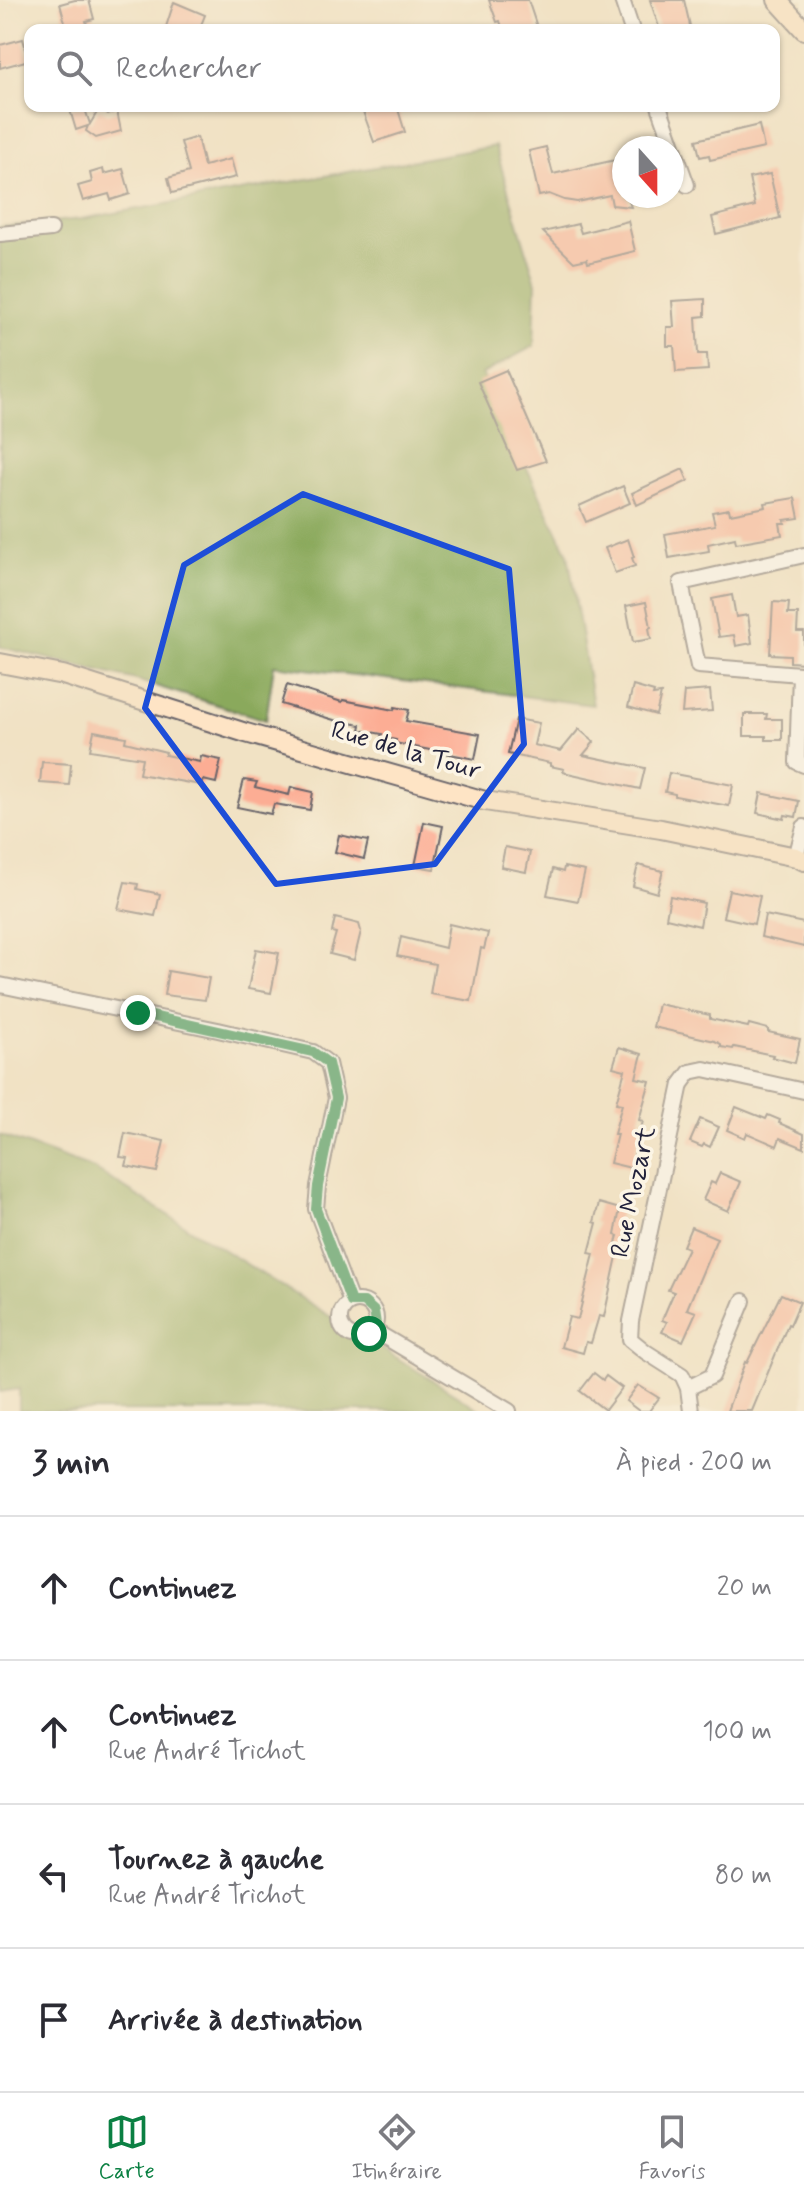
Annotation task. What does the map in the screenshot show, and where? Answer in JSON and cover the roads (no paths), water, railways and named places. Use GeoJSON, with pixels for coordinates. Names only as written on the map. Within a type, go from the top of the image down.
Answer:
{"type":"FeatureCollection","features":[{"type":"Feature","properties":{"kind":"street"},"geometry":{"type":"LineString","coordinates":[[622,0],[630,24]]}},
{"type":"Feature","properties":{"kind":"street"},"geometry":{"type":"LineString","coordinates":[[777,0],[804,30]]}},
{"type":"Feature","properties":{"kind":"street"},"geometry":{"type":"LineString","coordinates":[[661,112],[687,185]]}},
{"type":"Feature","properties":{"kind":"street"},"geometry":{"type":"LineString","coordinates":[[0,234],[51,229]]}},
{"type":"Feature","properties":{"kind":"street"},"geometry":{"type":"LineString","coordinates":[[804,555],[681,583],[698,666],[800,674],[797,762],[804,765]]}},
{"type":"Feature","properties":{"kind":"street","name":"Rue de la Tour"},"geometry":{"type":"LineString","coordinates":[[0,663],[63,675],[246,733],[485,801],[661,829],[800,859]]}},
{"type":"Feature","properties":{"kind":"street"},"geometry":{"type":"LineString","coordinates":[[800,859],[804,827]]}},
{"type":"Feature","properties":{"kind":"street"},"geometry":{"type":"LineString","coordinates":[[0,985],[313,1052],[328,1063],[336,1098],[316,1209],[351,1302]]}},
{"type":"Feature","properties":{"kind":"street","name":"Rue Mozart"},"geometry":{"type":"LineString","coordinates":[[688,1388],[682,1375],[630,1339],[681,1084],[690,1072],[704,1069],[804,1091]]}},
{"type":"Feature","properties":{"kind":"street"},"geometry":{"type":"LineString","coordinates":[[691,1411],[688,1388],[712,1376],[743,1301]]}},
{"type":"Feature","properties":{"kind":"street"},"geometry":{"type":"LineString","coordinates":[[351,1302],[370,1305],[376,1317],[373,1330],[363,1337],[346,1334],[342,1329],[341,1311],[351,1302]]}},
{"type":"Feature","properties":{"kind":"street"},"geometry":{"type":"LineString","coordinates":[[373,1330],[509,1411]]}}]}
